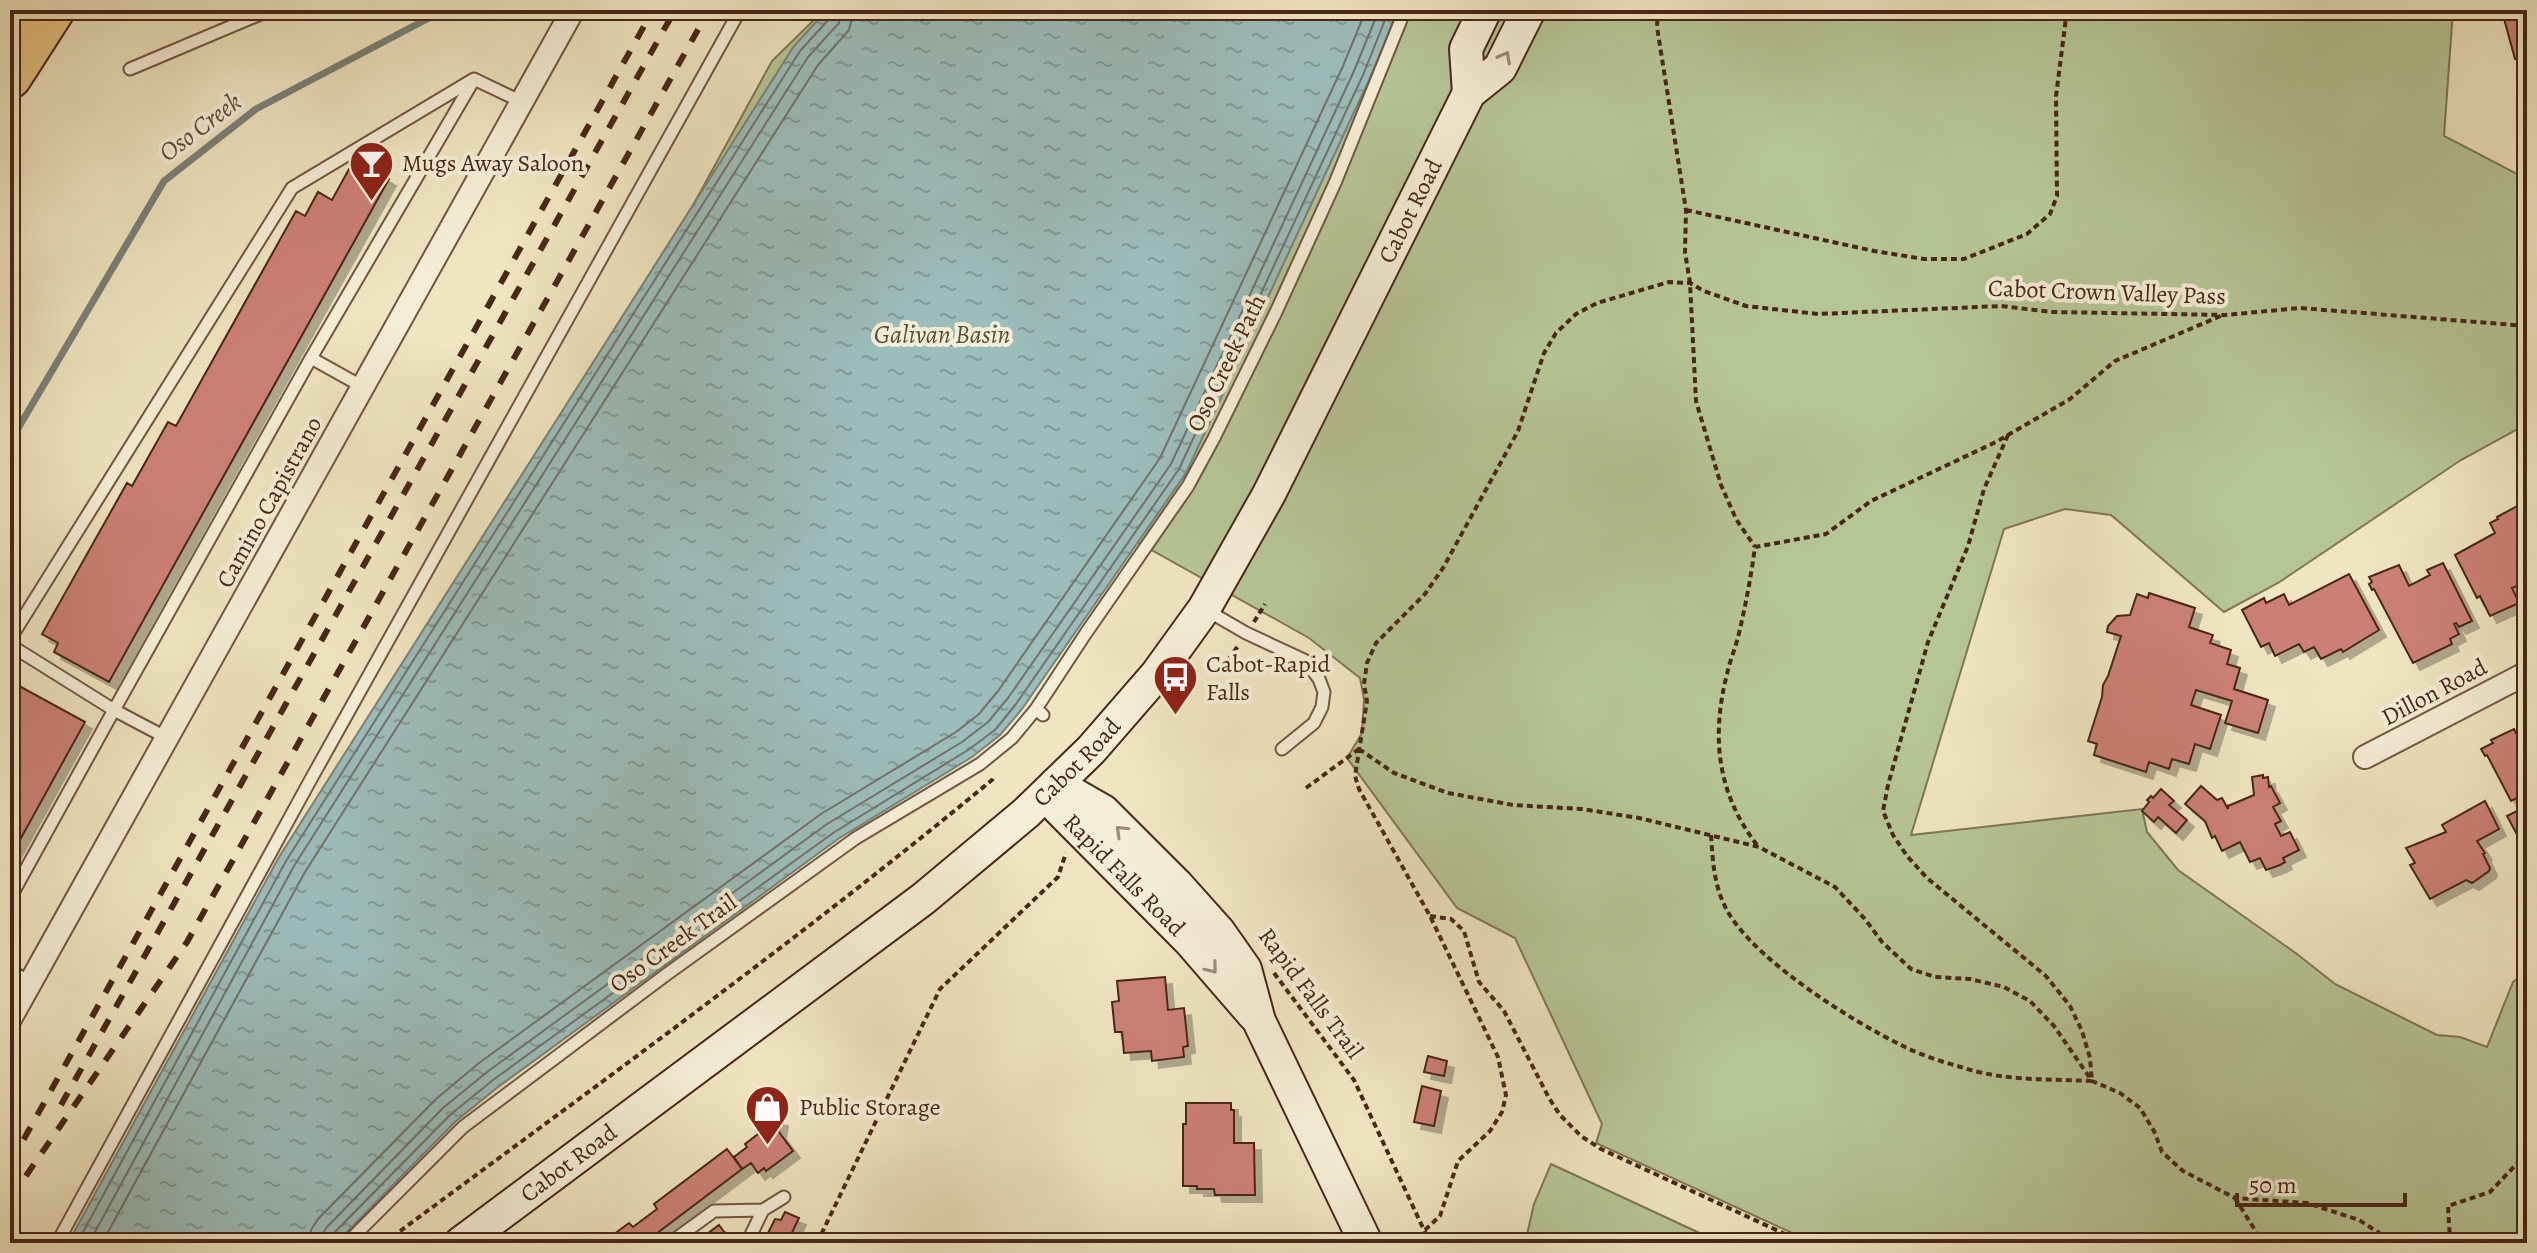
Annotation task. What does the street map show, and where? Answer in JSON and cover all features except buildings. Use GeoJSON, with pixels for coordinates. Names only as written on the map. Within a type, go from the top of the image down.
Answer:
{"type":"FeatureCollection","features":[{"type":"Feature","properties":{"kind":"highway"},"geometry":{"type":"LineString","coordinates":[[10,77],[53,10]]}},
{"type":"Feature","properties":{"kind":"main road"},"geometry":{"type":"LineString","coordinates":[[1469,93],[1466,49],[1485,10]]}},
{"type":"Feature","properties":{"kind":"main road","name":"Cabot Road"},"geometry":{"type":"LineString","coordinates":[[461,1243],[923,899],[1026,813],[1091,750],[1157,674],[1204,609],[1269,494],[1469,93],[1500,68],[1529,10]]}},
{"type":"Feature","properties":{"kind":"main road","name":"Rapid Falls Road"},"geometry":{"type":"LineString","coordinates":[[1056,784],[1059,809],[1190,941],[1259,1021]]}},
{"type":"Feature","properties":{"kind":"main road","name":"Rapid Falls Road"},"geometry":{"type":"LineString","coordinates":[[1056,784],[1103,811],[1177,885],[1219,932],[1245,969],[1259,1021],[1366,1243]]}},
{"type":"Feature","properties":{"kind":"street","name":"Camino Capistrano"},"geometry":{"type":"LineString","coordinates":[[10,1019],[573,10]]}},
{"type":"Feature","properties":{"kind":"street","name":"Dillon Road"},"geometry":{"type":"LineString","coordinates":[[2365,757],[2527,673]]}},
{"type":"Feature","properties":{"kind":"lane"},"geometry":{"type":"LineString","coordinates":[[130,69],[270,10]]}},
{"type":"Feature","properties":{"kind":"lane"},"geometry":{"type":"LineString","coordinates":[[57,1243],[318,765],[740,10]]}},
{"type":"Feature","properties":{"kind":"lane","name":"Oso Creek Path"},"geometry":{"type":"LineString","coordinates":[[1040,712],[1188,486],[1214,438],[1328,197],[1405,10]]}},
{"type":"Feature","properties":{"kind":"lane"},"geometry":{"type":"LineString","coordinates":[[474,79],[522,102]]}},
{"type":"Feature","properties":{"kind":"lane"},"geometry":{"type":"LineString","coordinates":[[10,898],[311,358],[474,79]]}},
{"type":"Feature","properties":{"kind":"lane"},"geometry":{"type":"LineString","coordinates":[[167,738],[114,710],[10,642],[292,188],[474,79]]}},
{"type":"Feature","properties":{"kind":"lane"},"geometry":{"type":"LineString","coordinates":[[311,358],[363,387]]}},
{"type":"Feature","properties":{"kind":"lane"},"geometry":{"type":"LineString","coordinates":[[1204,609],[1306,661],[1319,679],[1324,692],[1322,707],[1314,723],[1282,749]]}},
{"type":"Feature","properties":{"kind":"lane","name":"Oso Creek Trail"},"geometry":{"type":"LineString","coordinates":[[347,1243],[463,1127],[667,974],[856,838],[980,764],[1040,712]]}},
{"type":"Feature","properties":{"kind":"lane"},"geometry":{"type":"LineString","coordinates":[[10,971],[31,982]]}},
{"type":"Feature","properties":{"kind":"lane"},"geometry":{"type":"LineString","coordinates":[[670,1243],[714,1211],[763,1210],[784,1197]]}},
{"type":"Feature","properties":{"kind":"lane"},"geometry":{"type":"LineString","coordinates":[[747,1243],[763,1210]]}},
{"type":"Feature","properties":{"kind":"path"},"geometry":{"type":"LineString","coordinates":[[1658,10],[1657,27],[1686,210],[1685,252],[1690,283],[1696,401],[1721,485],[1736,519],[1755,547],[1742,620],[1726,675],[1719,719],[1718,758],[1740,824],[1759,847]]}},
{"type":"Feature","properties":{"kind":"path"},"geometry":{"type":"LineString","coordinates":[[1686,210],[1924,259],[1964,259],[2027,234],[2050,214],[2057,196],[2056,96],[2067,10]]}},
{"type":"Feature","properties":{"kind":"path"},"geometry":{"type":"LineString","coordinates":[[1425,1230],[1440,1216],[1458,1161],[1490,1131],[1502,1112],[1506,1095],[1498,1057],[1430,916],[1359,789],[1355,776],[1367,701],[1364,684],[1367,663],[1376,643],[1425,594],[1443,568],[1518,431],[1544,353],[1556,333],[1576,314],[1597,303],[1669,282],[1690,283]]}},
{"type":"Feature","properties":{"kind":"path","name":"Cabot Crown Valley Pass"},"geometry":{"type":"LineString","coordinates":[[1690,283],[1746,306],[1818,314],[2001,306],[2052,312],[2225,315],[2300,308],[2527,326]]}},
{"type":"Feature","properties":{"kind":"path"},"geometry":{"type":"LineString","coordinates":[[1755,547],[1826,534],[1871,501],[2008,435],[2070,399],[2115,361],[2225,315]]}},
{"type":"Feature","properties":{"kind":"path"},"geometry":{"type":"LineString","coordinates":[[2008,435],[1984,489],[1968,546],[1928,642],[1883,811],[1893,835],[1927,878],[2046,976],[2070,1006],[2086,1044],[2092,1081]]}},
{"type":"Feature","properties":{"kind":"path"},"geometry":{"type":"LineString","coordinates":[[1306,788],[1359,749]]}},
{"type":"Feature","properties":{"kind":"path"},"geometry":{"type":"LineString","coordinates":[[1359,749],[1394,773],[1448,793],[1513,805],[1582,809],[1639,818],[1759,847],[1835,887],[1882,942],[1911,969],[1935,977],[1970,979],[2004,987],[2030,1001],[2054,1026],[2092,1081]]}},
{"type":"Feature","properties":{"kind":"path"},"geometry":{"type":"LineString","coordinates":[[384,1243],[732,985],[911,846],[992,780],[995,773]]}},
{"type":"Feature","properties":{"kind":"path"},"geometry":{"type":"LineString","coordinates":[[817,1243],[940,989],[1058,877],[1068,848],[1082,832]]}},
{"type":"Feature","properties":{"kind":"path"},"geometry":{"type":"LineString","coordinates":[[1711,835],[1714,881],[1731,916],[1760,951],[1823,999],[1902,1046],[1966,1069],[2021,1078],[2092,1081],[2120,1093],[2140,1108],[2162,1152],[2183,1171],[2235,1198],[2307,1203],[2359,1220],[2395,1243]]}},
{"type":"Feature","properties":{"kind":"path"},"geometry":{"type":"LineString","coordinates":[[1430,916],[1451,919],[1464,931],[1479,982],[1504,1011],[1560,1115],[1581,1136],[1601,1149],[1785,1234],[1798,1243]]}},
{"type":"Feature","properties":{"kind":"path","name":"Rapid Falls Trail"},"geometry":{"type":"LineString","coordinates":[[1269,966],[1354,1080],[1430,1243]]}},
{"type":"Feature","properties":{"kind":"path"},"geometry":{"type":"LineString","coordinates":[[2428,1243],[2450,1241],[2448,1206],[2490,1192],[2527,1153]]}},
{"type":"Feature","properties":{"kind":"path"},"geometry":{"type":"LineString","coordinates":[[2235,1198],[2263,1243]]}},
{"type":"Feature","properties":{"kind":"green space"},"geometry":{"type":"Polygon","coordinates":[[[824,10],[2453,10],[2444,136],[2527,179],[2527,424],[2461,460],[2278,583],[2224,612],[2111,515],[2065,509],[2004,529],[1911,835],[2142,809],[2147,832],[2178,870],[2335,984],[2437,1035],[2460,1037],[2487,1047],[2513,982],[2527,971],[2527,1243],[1814,1243],[1596,1143],[1602,1124],[1515,938],[1457,908],[1347,758],[1362,733],[1364,699],[1360,678],[1309,638],[1103,523],[125,1243],[772,61],[824,10]]]}},
{"type":"Feature","properties":{"kind":"green space"},"geometry":{"type":"Polygon","coordinates":[[[1551,1164],[1721,1243],[1525,1243],[1534,1204],[1551,1164]]]}},
{"type":"Feature","properties":{"kind":"water","name":"Galivan Basin"},"geometry":{"type":"Polygon","coordinates":[[[827,10],[1398,10],[1370,78],[1186,473],[1022,709],[1000,735],[972,757],[838,839],[498,1087],[456,1121],[336,1243],[68,1243],[279,857],[794,46],[827,10]]]}},
{"type":"Feature","properties":{"kind":"waterway","name":"Oso Creek"},"geometry":{"type":"LineString","coordinates":[[10,442],[164,181],[256,109],[444,10]]}},
{"type":"Feature","properties":{"kind":"railway"},"geometry":{"type":"LineString","coordinates":[[10,1164],[653,10]]}},
{"type":"Feature","properties":{"kind":"railway"},"geometry":{"type":"LineString","coordinates":[[61,1105],[675,10]]}},
{"type":"Feature","properties":{"kind":"railway"},"geometry":{"type":"LineString","coordinates":[[10,1199],[187,942],[709,10]]}},
{"type":"Feature","properties":{"kind":"place","name":"Mugs Away Saloon"},"geometry":{"type":"Point","coordinates":[371,202]}},
{"type":"Feature","properties":{"kind":"place","name":"Cabot-Rapid Falls"},"geometry":{"type":"Point","coordinates":[1175,717]}},
{"type":"Feature","properties":{"kind":"place","name":"Public Storage"},"geometry":{"type":"Point","coordinates":[768,1146]}}]}
